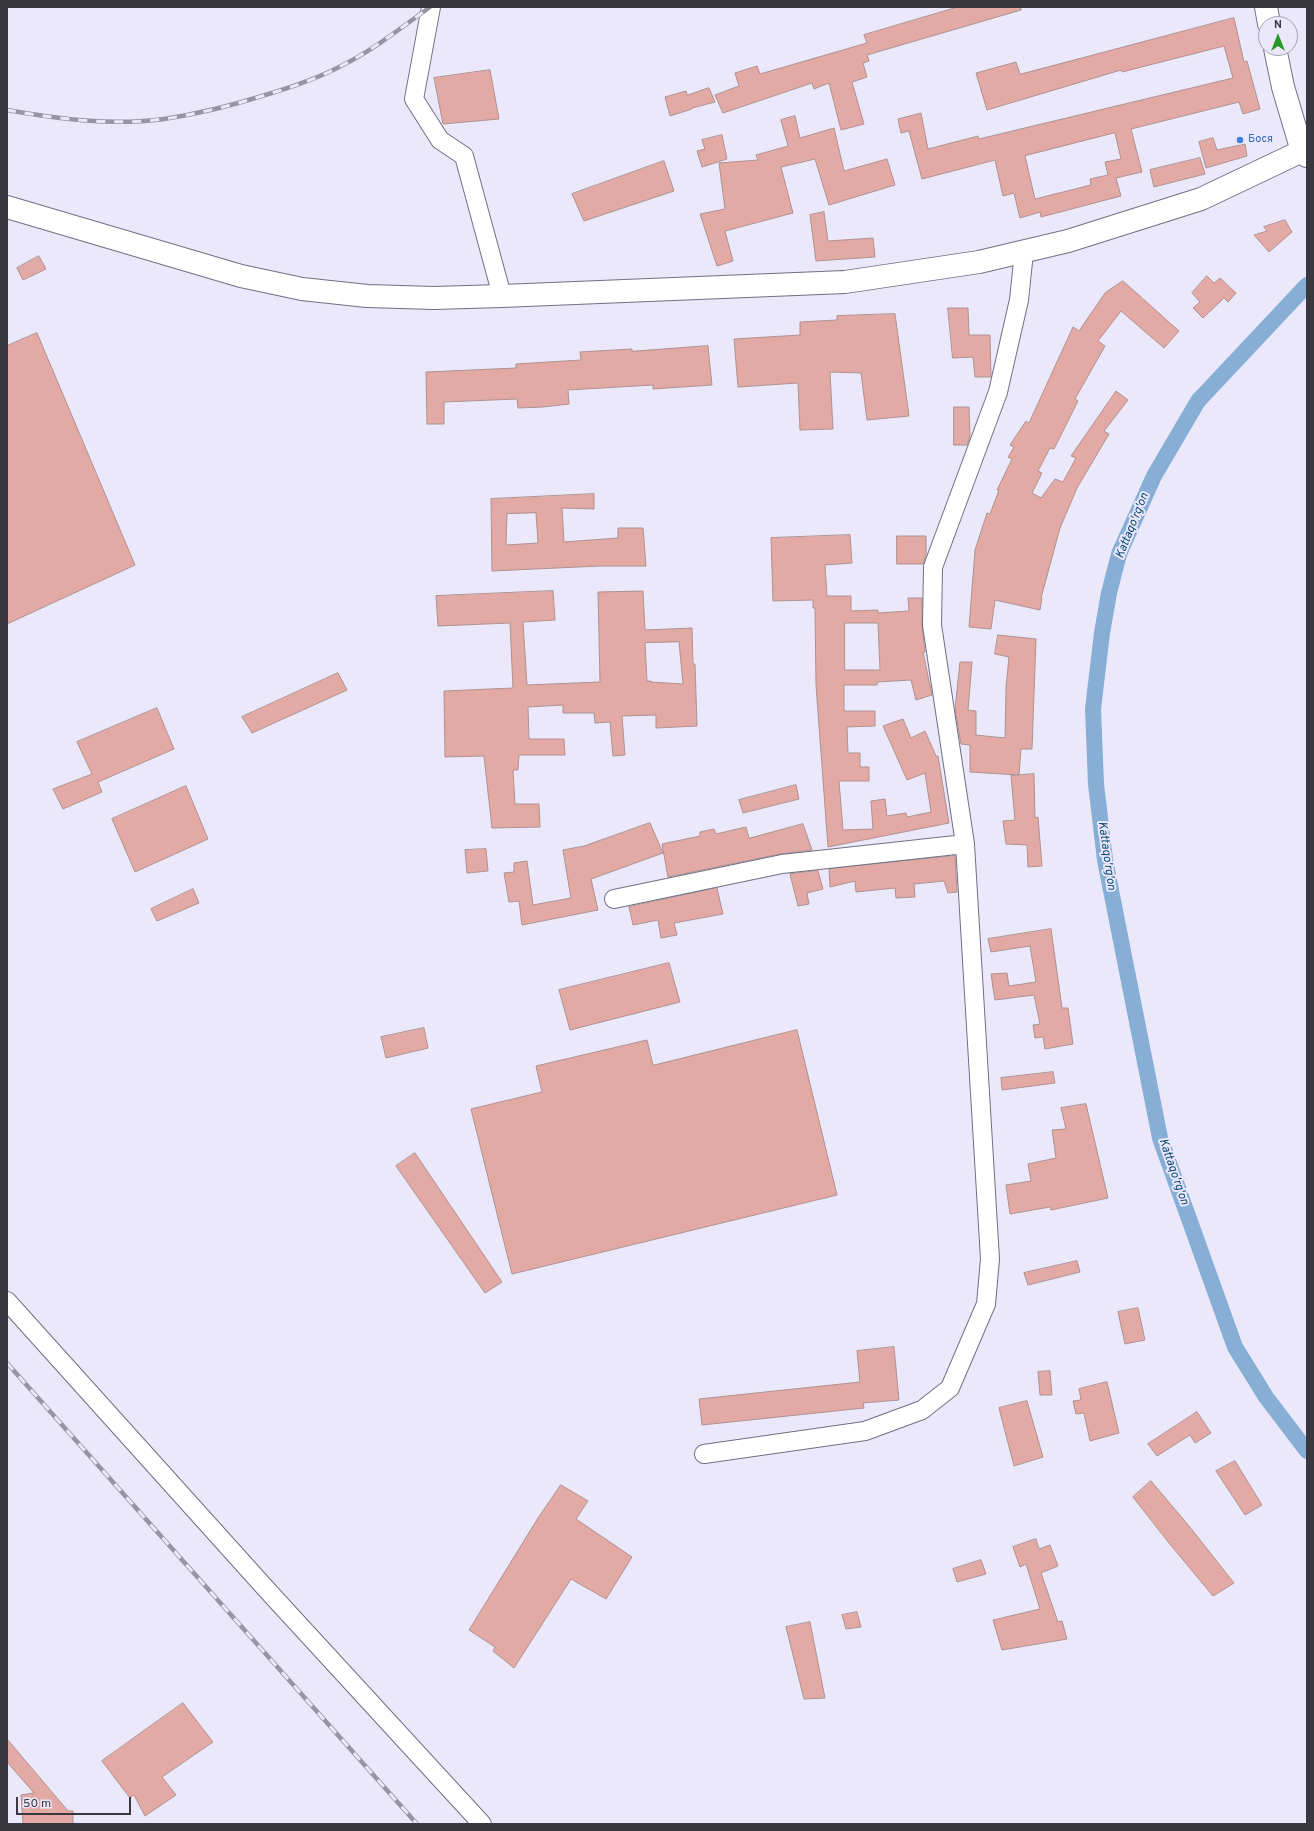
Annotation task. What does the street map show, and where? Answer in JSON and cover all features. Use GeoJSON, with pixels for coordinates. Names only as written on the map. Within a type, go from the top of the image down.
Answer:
{"type":"FeatureCollection","features":[{"type":"Feature","properties":{"kind":"main road"},"geometry":{"type":"LineString","coordinates":[[7,207],[240,276],[302,289],[367,296],[434,298],[845,282],[949,267],[1024,252],[1112,228],[1201,199],[1305,154],[1283,87],[1277,56]]}},
{"type":"Feature","properties":{"kind":"street"},"geometry":{"type":"LineString","coordinates":[[431,7],[414,99],[440,140],[464,156],[502,296]]}},
{"type":"Feature","properties":{"kind":"street"},"geometry":{"type":"LineString","coordinates":[[704,1454],[865,1431],[922,1410],[950,1388],[986,1304],[990,1259],[964,844],[932,625],[933,567],[998,392],[1019,300],[1024,252]]}},
{"type":"Feature","properties":{"kind":"street"},"geometry":{"type":"LineString","coordinates":[[614,899],[782,864],[964,844]]}},
{"type":"Feature","properties":{"kind":"street"},"geometry":{"type":"LineString","coordinates":[[7,1301],[268,1591],[482,1824]]}},
{"type":"Feature","properties":{"kind":"building"},"geometry":{"type":"Polygon","coordinates":[[[958,7],[1021,7],[1021,10],[867,55],[869,61],[863,63],[867,77],[852,82],[864,124],[841,130],[829,83],[814,89],[812,83],[723,113],[715,95],[739,86],[735,73],[757,66],[760,74],[867,43],[864,35],[958,7]]]}},
{"type":"Feature","properties":{"kind":"building"},"geometry":{"type":"Polygon","coordinates":[[[1234,18],[1244,62],[1247,61],[1260,109],[1243,114],[1239,102],[1131,129],[1142,172],[1116,178],[1121,196],[1041,217],[1040,212],[1020,218],[1014,193],[1003,196],[995,160],[922,179],[909,131],[901,133],[898,119],[921,113],[928,149],[978,136],[979,139],[1233,78],[1224,46],[1122,72],[1121,70],[987,110],[976,73],[1016,62],[1020,74],[1234,18]],[[1115,133],[1025,156],[1035,199],[1091,185],[1090,179],[1108,175],[1105,162],[1121,159],[1115,133]]]}},
{"type":"Feature","properties":{"kind":"building"},"geometry":{"type":"Polygon","coordinates":[[[490,70],[499,119],[443,124],[434,78],[490,70]]]}},
{"type":"Feature","properties":{"kind":"building"},"geometry":{"type":"Polygon","coordinates":[[[709,88],[715,102],[670,116],[665,97],[686,91],[687,95],[709,88]]]}},
{"type":"Feature","properties":{"kind":"building"},"geometry":{"type":"Polygon","coordinates":[[[795,116],[800,138],[834,128],[844,171],[887,159],[895,185],[829,205],[815,159],[781,167],[793,213],[725,231],[733,261],[717,266],[700,214],[725,209],[719,163],[758,160],[756,155],[788,146],[781,120],[795,116]]]}},
{"type":"Feature","properties":{"kind":"building"},"geometry":{"type":"Polygon","coordinates":[[[722,135],[727,159],[702,167],[697,151],[705,149],[702,140],[722,135]]]}},
{"type":"Feature","properties":{"kind":"building"},"geometry":{"type":"Polygon","coordinates":[[[1213,138],[1217,150],[1245,144],[1247,156],[1206,168],[1199,142],[1213,138]]]}},
{"type":"Feature","properties":{"kind":"building"},"geometry":{"type":"Polygon","coordinates":[[[1200,158],[1205,174],[1154,187],[1150,170],[1200,158]]]}},
{"type":"Feature","properties":{"kind":"building"},"geometry":{"type":"Polygon","coordinates":[[[664,161],[674,191],[584,221],[572,194],[664,161]]]}},
{"type":"Feature","properties":{"kind":"building"},"geometry":{"type":"Polygon","coordinates":[[[824,212],[828,241],[873,238],[875,257],[816,261],[810,215],[824,212]]]}},
{"type":"Feature","properties":{"kind":"building"},"geometry":{"type":"Polygon","coordinates":[[[1285,220],[1292,232],[1269,252],[1254,235],[1267,231],[1264,227],[1285,220]]]}},
{"type":"Feature","properties":{"kind":"building"},"geometry":{"type":"Polygon","coordinates":[[[39,256],[46,269],[23,280],[17,268],[39,256]]]}},
{"type":"Feature","properties":{"kind":"building"},"geometry":{"type":"Polygon","coordinates":[[[1207,276],[1214,283],[1220,278],[1236,293],[1228,302],[1224,298],[1203,318],[1193,308],[1200,302],[1192,293],[1207,276]]]}},
{"type":"Feature","properties":{"kind":"building"},"geometry":{"type":"Polygon","coordinates":[[[1123,281],[1179,331],[1164,348],[1121,311],[1098,341],[1105,346],[1075,399],[1078,401],[1054,449],[1050,448],[1038,471],[1042,473],[1032,493],[1041,498],[1055,479],[1063,482],[1076,458],[1071,456],[1116,391],[1128,400],[1104,431],[1109,434],[1077,488],[1060,528],[1041,598],[1040,610],[995,600],[991,629],[969,627],[975,550],[987,513],[990,514],[999,490],[997,490],[1012,459],[1008,457],[1014,447],[1010,445],[1026,421],[1029,423],[1073,327],[1079,331],[1105,293],[1123,281]]]}},
{"type":"Feature","properties":{"kind":"building"},"geometry":{"type":"Polygon","coordinates":[[[948,308],[968,308],[969,335],[990,335],[991,377],[975,377],[973,357],[953,358],[948,308]]]}},
{"type":"Feature","properties":{"kind":"building"},"geometry":{"type":"Polygon","coordinates":[[[895,314],[909,416],[867,420],[861,373],[830,372],[833,429],[800,430],[798,383],[738,387],[734,339],[800,335],[800,322],[837,320],[837,316],[895,314]]]}},
{"type":"Feature","properties":{"kind":"building"},"geometry":{"type":"Polygon","coordinates":[[[37,333],[135,565],[7,624],[7,346],[37,333]]]}},
{"type":"Feature","properties":{"kind":"building"},"geometry":{"type":"Polygon","coordinates":[[[708,346],[712,385],[653,389],[653,385],[568,390],[569,404],[543,407],[518,408],[517,399],[444,402],[444,424],[427,424],[426,372],[516,368],[516,364],[581,360],[580,352],[632,349],[632,351],[708,346]]]}},
{"type":"Feature","properties":{"kind":"building"},"geometry":{"type":"Polygon","coordinates":[[[954,407],[969,407],[970,436],[967,445],[954,445],[954,407]]]}},
{"type":"Feature","properties":{"kind":"building"},"geometry":{"type":"Polygon","coordinates":[[[594,494],[594,509],[562,508],[564,542],[618,538],[618,528],[643,528],[646,566],[600,566],[492,571],[491,499],[594,494]],[[536,513],[507,514],[506,545],[538,543],[536,513]]]}},
{"type":"Feature","properties":{"kind":"building"},"geometry":{"type":"Polygon","coordinates":[[[850,535],[852,563],[825,565],[827,596],[851,596],[851,611],[878,610],[878,613],[909,611],[908,598],[922,598],[922,625],[925,652],[923,652],[932,695],[916,700],[911,680],[877,682],[877,685],[844,685],[844,711],[875,711],[875,726],[847,727],[848,753],[860,753],[860,767],[869,767],[869,781],[839,781],[843,830],[873,829],[871,801],[885,799],[887,816],[906,813],[907,817],[931,812],[925,773],[907,780],[883,726],[903,719],[911,738],[925,731],[936,756],[938,756],[949,823],[828,847],[816,685],[815,608],[813,608],[813,600],[773,601],[771,538],[850,535]],[[845,623],[845,670],[880,670],[878,623],[845,623]]]}},
{"type":"Feature","properties":{"kind":"building"},"geometry":{"type":"Polygon","coordinates":[[[897,536],[926,536],[926,555],[923,564],[897,564],[897,536]]]}},
{"type":"Feature","properties":{"kind":"building"},"geometry":{"type":"Polygon","coordinates":[[[553,591],[555,620],[523,622],[527,685],[600,682],[598,592],[643,591],[645,630],[692,628],[697,726],[656,728],[656,715],[622,716],[625,755],[613,756],[610,722],[595,723],[594,713],[563,713],[563,705],[528,707],[529,739],[564,739],[565,755],[519,755],[518,770],[513,770],[515,804],[539,804],[540,827],[492,828],[484,756],[445,757],[444,691],[513,688],[510,623],[438,626],[436,596],[553,591]],[[679,642],[645,643],[647,681],[683,684],[679,642]]]}},
{"type":"Feature","properties":{"kind":"building"},"geometry":{"type":"Polygon","coordinates":[[[998,635],[1036,639],[1032,749],[1021,749],[1019,775],[970,772],[970,745],[961,744],[955,709],[960,662],[972,662],[968,710],[976,711],[976,735],[1005,738],[1006,687],[1009,657],[995,654],[998,635]]]}},
{"type":"Feature","properties":{"kind":"building"},"geometry":{"type":"Polygon","coordinates":[[[338,673],[347,690],[252,733],[242,717],[338,673]]]}},
{"type":"Feature","properties":{"kind":"building"},"geometry":{"type":"Polygon","coordinates":[[[157,708],[174,749],[98,782],[102,792],[63,809],[53,789],[92,774],[77,742],[157,708]]]}},
{"type":"Feature","properties":{"kind":"building"},"geometry":{"type":"Polygon","coordinates":[[[1034,774],[1035,818],[1038,817],[1042,866],[1028,867],[1027,845],[1006,844],[1003,821],[1015,820],[1011,776],[1034,774]]]}},
{"type":"Feature","properties":{"kind":"building"},"geometry":{"type":"Polygon","coordinates":[[[796,785],[799,799],[743,813],[739,800],[796,785]]]}},
{"type":"Feature","properties":{"kind":"building"},"geometry":{"type":"Polygon","coordinates":[[[186,786],[208,839],[135,872],[112,819],[186,786]]]}},
{"type":"Feature","properties":{"kind":"building"},"geometry":{"type":"Polygon","coordinates":[[[650,823],[663,853],[591,879],[598,910],[522,925],[519,901],[509,902],[504,873],[514,872],[514,863],[527,861],[533,905],[571,898],[563,850],[584,846],[650,823]]]}},
{"type":"Feature","properties":{"kind":"building"},"geometry":{"type":"Polygon","coordinates":[[[803,824],[812,850],[780,854],[668,877],[662,844],[700,836],[700,832],[714,829],[716,834],[746,827],[749,838],[803,824]]]}},
{"type":"Feature","properties":{"kind":"building"},"geometry":{"type":"Polygon","coordinates":[[[486,849],[488,871],[467,873],[465,850],[486,849]]]}},
{"type":"Feature","properties":{"kind":"building"},"geometry":{"type":"Polygon","coordinates":[[[955,856],[957,892],[948,893],[944,881],[914,884],[915,897],[896,898],[895,888],[856,892],[855,881],[830,887],[829,869],[955,856]]]}},
{"type":"Feature","properties":{"kind":"building"},"geometry":{"type":"Polygon","coordinates":[[[818,871],[823,889],[807,893],[809,904],[798,906],[790,874],[818,871]]]}},
{"type":"Feature","properties":{"kind":"building"},"geometry":{"type":"Polygon","coordinates":[[[717,888],[723,914],[674,923],[677,935],[661,938],[658,920],[633,925],[629,907],[717,888]]]}},
{"type":"Feature","properties":{"kind":"building"},"geometry":{"type":"Polygon","coordinates":[[[193,889],[199,903],[157,921],[151,909],[193,889]]]}},
{"type":"Feature","properties":{"kind":"building"},"geometry":{"type":"Polygon","coordinates":[[[1051,929],[1062,1008],[1068,1008],[1073,1044],[1045,1049],[1043,1037],[1035,1038],[1033,1025],[1040,1024],[1034,995],[995,1000],[993,988],[991,974],[1007,973],[1009,986],[1036,982],[1030,946],[991,952],[988,939],[1051,929]]]}},
{"type":"Feature","properties":{"kind":"building"},"geometry":{"type":"Polygon","coordinates":[[[669,963],[680,1002],[570,1030],[559,990],[669,963]]]}},
{"type":"Feature","properties":{"kind":"building"},"geometry":{"type":"Polygon","coordinates":[[[424,1028],[428,1048],[386,1058],[381,1037],[424,1028]]]}},
{"type":"Feature","properties":{"kind":"building"},"geometry":{"type":"Polygon","coordinates":[[[797,1030],[837,1195],[512,1274],[471,1109],[542,1092],[536,1066],[647,1040],[653,1065],[797,1030]]]}},
{"type":"Feature","properties":{"kind":"building"},"geometry":{"type":"Polygon","coordinates":[[[1053,1072],[1055,1083],[1002,1090],[1001,1078],[1053,1072]]]}},
{"type":"Feature","properties":{"kind":"building"},"geometry":{"type":"Polygon","coordinates":[[[1086,1104],[1108,1198],[1051,1210],[1050,1207],[1010,1214],[1006,1185],[1031,1181],[1028,1164],[1056,1158],[1052,1130],[1066,1129],[1061,1108],[1086,1104]]]}},
{"type":"Feature","properties":{"kind":"building"},"geometry":{"type":"Polygon","coordinates":[[[415,1153],[502,1282],[485,1293],[396,1166],[415,1153]]]}},
{"type":"Feature","properties":{"kind":"building"},"geometry":{"type":"Polygon","coordinates":[[[1077,1261],[1080,1272],[1028,1285],[1024,1273],[1077,1261]]]}},
{"type":"Feature","properties":{"kind":"building"},"geometry":{"type":"Polygon","coordinates":[[[1138,1308],[1145,1340],[1125,1344],[1118,1312],[1138,1308]]]}},
{"type":"Feature","properties":{"kind":"building"},"geometry":{"type":"Polygon","coordinates":[[[894,1347],[899,1400],[863,1403],[864,1408],[702,1425],[699,1399],[860,1382],[857,1351],[894,1347]]]}},
{"type":"Feature","properties":{"kind":"building"},"geometry":{"type":"Polygon","coordinates":[[[1050,1371],[1052,1395],[1040,1395],[1038,1372],[1050,1371]]]}},
{"type":"Feature","properties":{"kind":"building"},"geometry":{"type":"Polygon","coordinates":[[[1107,1382],[1119,1433],[1090,1441],[1084,1413],[1076,1414],[1073,1401],[1081,1400],[1079,1389],[1107,1382]]]}},
{"type":"Feature","properties":{"kind":"building"},"geometry":{"type":"Polygon","coordinates":[[[1027,1401],[1043,1457],[1014,1466],[999,1408],[1027,1401]]]}},
{"type":"Feature","properties":{"kind":"building"},"geometry":{"type":"Polygon","coordinates":[[[1197,1412],[1211,1433],[1195,1443],[1190,1435],[1157,1456],[1148,1444],[1197,1412]]]}},
{"type":"Feature","properties":{"kind":"building"},"geometry":{"type":"Polygon","coordinates":[[[1235,1461],[1262,1505],[1245,1515],[1216,1471],[1235,1461]]]}},
{"type":"Feature","properties":{"kind":"building"},"geometry":{"type":"Polygon","coordinates":[[[1151,1481],[1234,1583],[1213,1596],[1169,1543],[1133,1497],[1151,1481]]]}},
{"type":"Feature","properties":{"kind":"building"},"geometry":{"type":"Polygon","coordinates":[[[561,1485],[588,1501],[576,1519],[632,1557],[606,1599],[571,1579],[514,1668],[493,1651],[495,1647],[469,1630],[538,1518],[561,1485]]]}},
{"type":"Feature","properties":{"kind":"building"},"geometry":{"type":"Polygon","coordinates":[[[1036,1539],[1039,1549],[1050,1545],[1058,1566],[1041,1573],[1058,1622],[1062,1621],[1067,1639],[1002,1650],[993,1620],[1040,1609],[1026,1564],[1020,1567],[1013,1547],[1036,1539]]]}},
{"type":"Feature","properties":{"kind":"building"},"geometry":{"type":"Polygon","coordinates":[[[981,1560],[986,1574],[957,1582],[953,1569],[981,1560]]]}},
{"type":"Feature","properties":{"kind":"building"},"geometry":{"type":"Polygon","coordinates":[[[857,1612],[861,1627],[846,1629],[842,1615],[857,1612]]]}},
{"type":"Feature","properties":{"kind":"building"},"geometry":{"type":"Polygon","coordinates":[[[810,1622],[825,1698],[804,1699],[786,1627],[810,1622]]]}},
{"type":"Feature","properties":{"kind":"building"},"geometry":{"type":"Polygon","coordinates":[[[183,1703],[213,1742],[162,1777],[176,1795],[145,1816],[134,1795],[130,1798],[102,1761],[183,1703]]]}},
{"type":"Feature","properties":{"kind":"building"},"geometry":{"type":"Polygon","coordinates":[[[7,1739],[68,1811],[73,1811],[73,1824],[23,1824],[21,1795],[34,1793],[7,1762],[7,1739]]]}},
{"type":"Feature","properties":{"kind":"waterway","name":"Kattaqo'rg'on"},"geometry":{"type":"LineString","coordinates":[[1307,285],[1198,401],[1154,476],[1119,554],[1109,593],[1102,633],[1093,709],[1096,784],[1105,860],[1160,1138],[1235,1347],[1266,1397],[1307,1451]]}},
{"type":"Feature","properties":{"kind":"railway"},"geometry":{"type":"LineString","coordinates":[[7,110],[65,119],[105,122],[144,121],[189,115],[282,90],[332,71],[376,46],[430,7]]}},
{"type":"Feature","properties":{"kind":"railway"},"geometry":{"type":"LineString","coordinates":[[7,1363],[417,1824]]}},
{"type":"Feature","properties":{"kind":"place","name":"Бося"},"geometry":{"type":"Point","coordinates":[1240,140]}}]}
